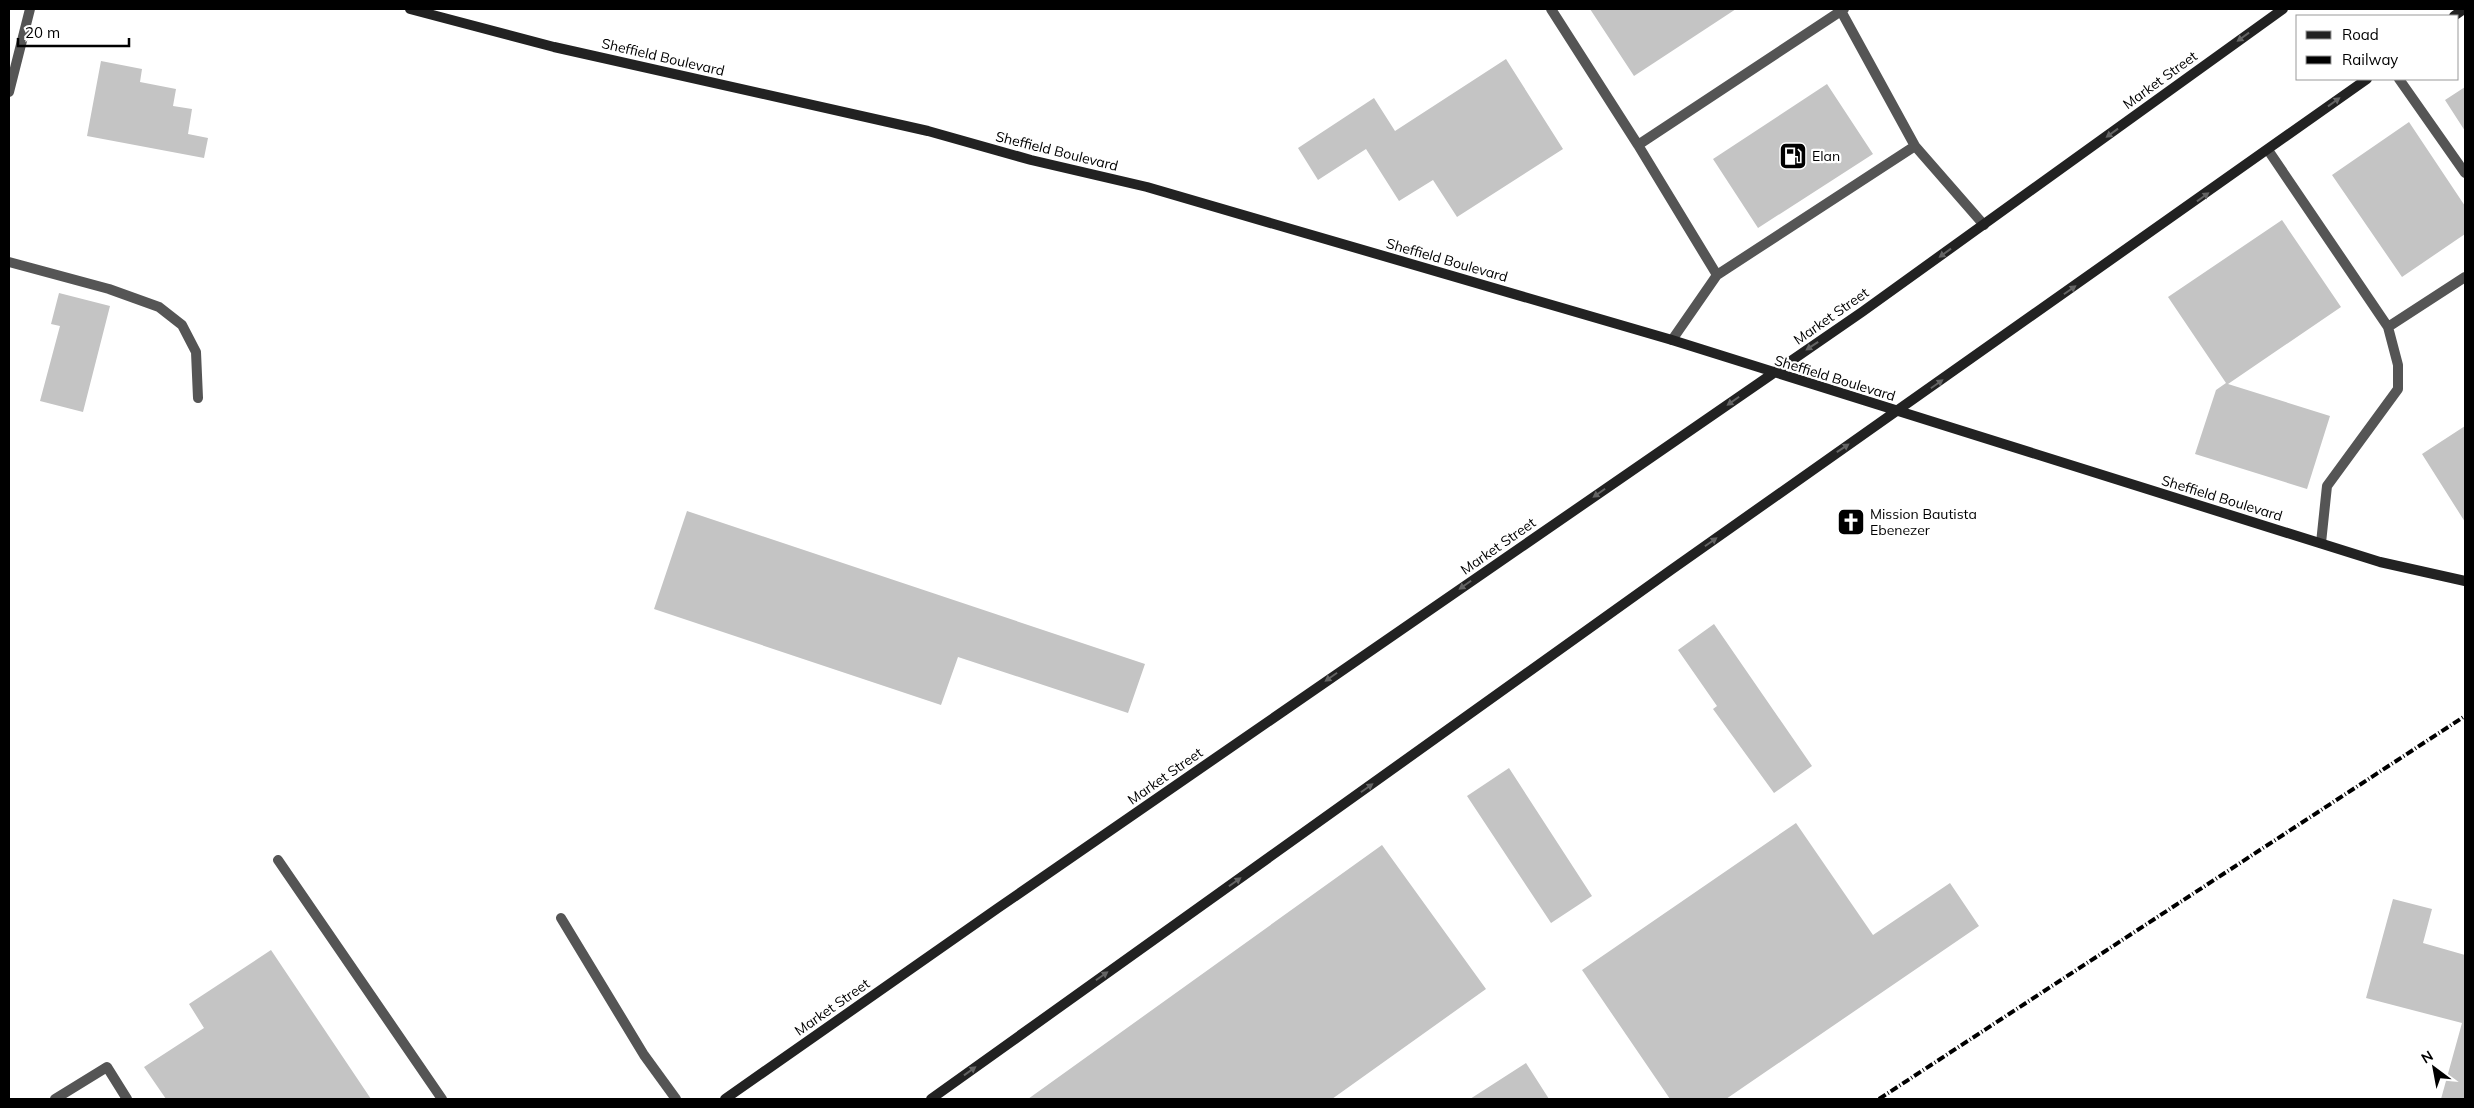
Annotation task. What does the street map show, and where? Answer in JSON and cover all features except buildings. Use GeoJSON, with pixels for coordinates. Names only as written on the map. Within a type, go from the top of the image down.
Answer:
{"type":"FeatureCollection","features":[{"type":"Feature","properties":{"kind":"main road","name":"Sheffield Boulevard"},"geometry":{"type":"LineString","coordinates":[[410,9],[554,47],[928,131],[1031,160],[1147,187],[1672,340],[2380,562],[2465,581]]}},
{"type":"Feature","properties":{"kind":"main road","name":"Market Street"},"geometry":{"type":"LineString","coordinates":[[724,1099],[1773,373],[1984,225],[2283,9]]}},
{"type":"Feature","properties":{"kind":"main road"},"geometry":{"type":"LineString","coordinates":[[931,1099],[1671,570],[2366,80]]}},
{"type":"Feature","properties":{"kind":"street"},"geometry":{"type":"LineString","coordinates":[[9,92],[30,9]]}},
{"type":"Feature","properties":{"kind":"street"},"geometry":{"type":"LineString","coordinates":[[1551,9],[1638,145],[1717,276]]}},
{"type":"Feature","properties":{"kind":"street"},"geometry":{"type":"LineString","coordinates":[[1638,145],[1843,10],[1915,146],[1984,225]]}},
{"type":"Feature","properties":{"kind":"street"},"geometry":{"type":"LineString","coordinates":[[2400,80],[2465,173]]}},
{"type":"Feature","properties":{"kind":"street"},"geometry":{"type":"LineString","coordinates":[[1672,340],[1717,276],[1915,146]]}},
{"type":"Feature","properties":{"kind":"street"},"geometry":{"type":"LineString","coordinates":[[2268,150],[2388,327],[2398,365],[2398,389],[2327,486],[2321,543]]}},
{"type":"Feature","properties":{"kind":"street"},"geometry":{"type":"LineString","coordinates":[[9,262],[110,288],[159,307],[182,325],[196,352],[198,398]]}},
{"type":"Feature","properties":{"kind":"street"},"geometry":{"type":"LineString","coordinates":[[2388,327],[2465,277]]}},
{"type":"Feature","properties":{"kind":"street"},"geometry":{"type":"LineString","coordinates":[[278,860],[442,1099]]}},
{"type":"Feature","properties":{"kind":"street"},"geometry":{"type":"LineString","coordinates":[[561,918],[644,1055],[676,1099]]}},
{"type":"Feature","properties":{"kind":"street"},"geometry":{"type":"LineString","coordinates":[[55,1099],[107,1066],[127,1099]]}},
{"type":"Feature","properties":{"kind":"railway"},"geometry":{"type":"LineString","coordinates":[[1879,1099],[2465,716]]}},
{"type":"Feature","properties":{"kind":"place","name":"Elan"},"geometry":{"type":"Point","coordinates":[1793,156]}},
{"type":"Feature","properties":{"kind":"place","name":"Mission Bautista Ebenezer"},"geometry":{"type":"Point","coordinates":[1851,522]}}]}
